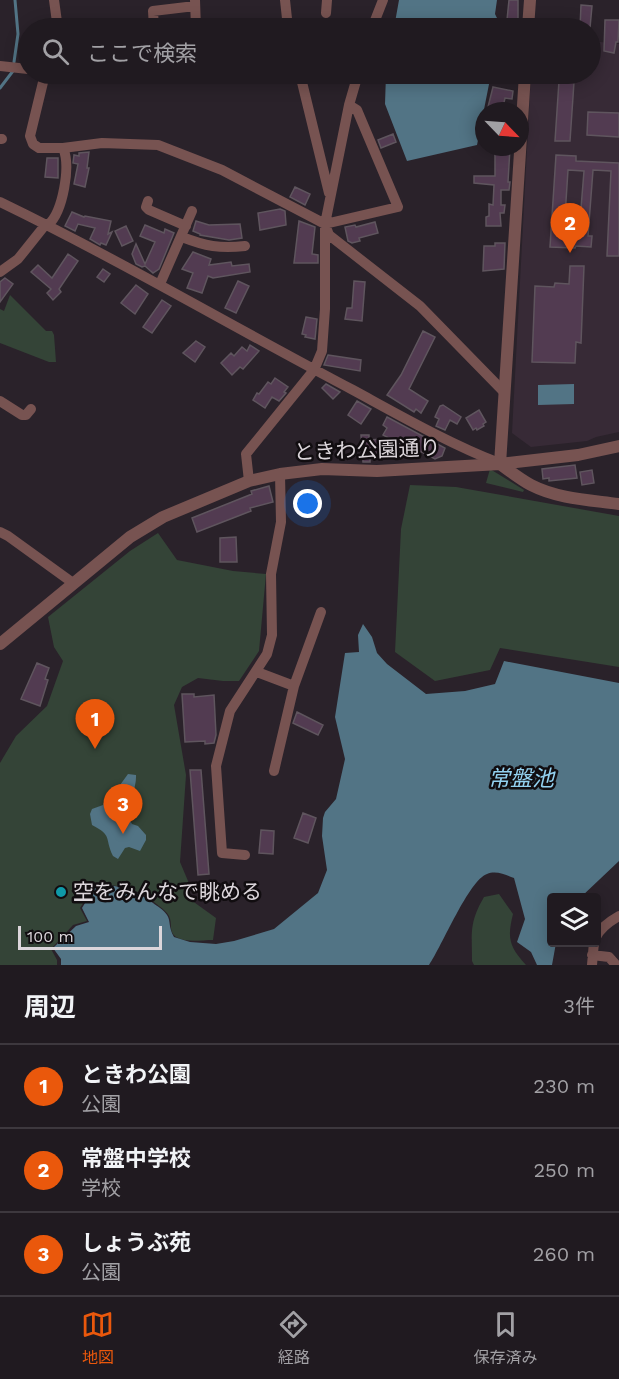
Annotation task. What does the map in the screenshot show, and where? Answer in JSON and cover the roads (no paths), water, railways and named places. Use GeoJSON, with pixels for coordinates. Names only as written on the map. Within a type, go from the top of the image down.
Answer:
{"type":"FeatureCollection","features":[{"type":"Feature","properties":{"kind":"street"},"geometry":{"type":"LineString","coordinates":[[54,0],[56,18]]}},
{"type":"Feature","properties":{"kind":"street"},"geometry":{"type":"LineString","coordinates":[[285,0],[287,18]]}},
{"type":"Feature","properties":{"kind":"street"},"geometry":{"type":"LineString","coordinates":[[326,13],[327,0]]}},
{"type":"Feature","properties":{"kind":"street"},"geometry":{"type":"LineString","coordinates":[[376,18],[383,0]]}},
{"type":"Feature","properties":{"kind":"street"},"geometry":{"type":"LineString","coordinates":[[529,18],[530,0]]}},
{"type":"Feature","properties":{"kind":"street"},"geometry":{"type":"LineString","coordinates":[[153,18],[153,10],[195,3],[196,18]]}},
{"type":"Feature","properties":{"kind":"street"},"geometry":{"type":"LineString","coordinates":[[0,66],[18,68]]}},
{"type":"Feature","properties":{"kind":"street"},"geometry":{"type":"LineString","coordinates":[[43,84],[30,136],[33,144],[39,148],[63,148],[102,143],[158,145],[222,170],[325,224],[398,207],[357,110],[349,105]]}},
{"type":"Feature","properties":{"kind":"street"},"geometry":{"type":"LineString","coordinates":[[302,84],[330,196]]}},
{"type":"Feature","properties":{"kind":"street"},"geometry":{"type":"LineString","coordinates":[[249,481],[246,454],[314,370],[322,351],[326,309],[325,224],[355,84]]}},
{"type":"Feature","properties":{"kind":"street"},"geometry":{"type":"LineString","coordinates":[[500,464],[524,84]]}},
{"type":"Feature","properties":{"kind":"street"},"geometry":{"type":"LineString","coordinates":[[0,272],[18,259],[52,222],[64,189],[67,162],[63,148]]}},
{"type":"Feature","properties":{"kind":"street"},"geometry":{"type":"LineString","coordinates":[[0,202],[160,284],[314,370],[464,449],[500,464],[530,484],[560,495],[619,504]]}},
{"type":"Feature","properties":{"kind":"street"},"geometry":{"type":"LineString","coordinates":[[144,207],[186,226]]}},
{"type":"Feature","properties":{"kind":"street"},"geometry":{"type":"LineString","coordinates":[[160,284],[192,211]]}},
{"type":"Feature","properties":{"kind":"street"},"geometry":{"type":"LineString","coordinates":[[325,224],[329,235],[420,306],[505,393]]}},
{"type":"Feature","properties":{"kind":"street"},"geometry":{"type":"LineString","coordinates":[[182,237],[202,245],[225,249],[245,246]]}},
{"type":"Feature","properties":{"kind":"street"},"geometry":{"type":"LineString","coordinates":[[0,400],[22,414],[26,415],[31,409]]}},
{"type":"Feature","properties":{"kind":"street","name":"ときわ公園通り"},"geometry":{"type":"LineString","coordinates":[[0,644],[130,537],[164,517],[249,481],[280,474],[322,469],[377,471],[500,464],[578,455],[619,446]]}},
{"type":"Feature","properties":{"kind":"street"},"geometry":{"type":"LineString","coordinates":[[245,855],[222,853],[216,765],[230,711],[267,654],[272,635],[271,574],[281,522],[280,474]]}},
{"type":"Feature","properties":{"kind":"street"},"geometry":{"type":"LineString","coordinates":[[0,532],[9,536],[73,583]]}},
{"type":"Feature","properties":{"kind":"street"},"geometry":{"type":"LineString","coordinates":[[274,771],[294,686],[321,612]]}},
{"type":"Feature","properties":{"kind":"street"},"geometry":{"type":"LineString","coordinates":[[257,672],[294,686]]}},
{"type":"Feature","properties":{"kind":"street"},"geometry":{"type":"LineString","coordinates":[[601,929],[619,916]]}},
{"type":"Feature","properties":{"kind":"street"},"geometry":{"type":"LineString","coordinates":[[592,960],[609,957],[616,965]]}},
{"type":"Feature","properties":{"kind":"water"},"geometry":{"type":"Polygon","coordinates":[[[399,0],[497,0],[495,14],[497,18],[396,18],[399,0]]]}},
{"type":"Feature","properties":{"kind":"water"},"geometry":{"type":"Polygon","coordinates":[[[386,84],[489,84],[485,102],[475,102],[475,145],[407,161],[385,104],[386,84]]]}},
{"type":"Feature","properties":{"kind":"water"},"geometry":{"type":"Polygon","coordinates":[[[574,384],[574,404],[538,405],[538,385],[574,384]]]}},
{"type":"Feature","properties":{"kind":"water","name":"常盤池"},"geometry":{"type":"Polygon","coordinates":[[[363,624],[372,637],[377,653],[387,664],[426,694],[465,691],[495,684],[504,661],[619,683],[619,861],[585,893],[547,893],[547,947],[555,947],[552,965],[537,965],[531,952],[517,942],[525,919],[514,878],[494,873],[487,874],[472,888],[429,965],[61,965],[61,959],[53,948],[76,926],[89,922],[82,908],[96,885],[126,889],[146,898],[166,913],[174,937],[190,942],[216,944],[274,929],[318,893],[327,870],[322,836],[323,818],[336,799],[345,759],[335,717],[345,653],[359,652],[358,635],[363,624]]]}},
{"type":"Feature","properties":{"kind":"water"},"geometry":{"type":"Polygon","coordinates":[[[128,774],[136,775],[129,813],[130,819],[132,824],[138,826],[146,835],[146,840],[140,851],[125,848],[118,859],[110,850],[106,835],[92,825],[90,814],[92,809],[103,805],[107,794],[120,785],[128,774]]]}},
{"type":"Feature","properties":{"kind":"waterway"},"geometry":{"type":"LineString","coordinates":[[14,62],[18,34],[15,0]]}},
{"type":"Feature","properties":{"kind":"waterway"},"geometry":{"type":"LineString","coordinates":[[0,88],[13,71]]}},
{"type":"Feature","properties":{"kind":"place","name":"常盤中学校"},"geometry":{"type":"Point","coordinates":[570,253]}},
{"type":"Feature","properties":{"kind":"place","name":"ときわ公園"},"geometry":{"type":"Point","coordinates":[95,749]}},
{"type":"Feature","properties":{"kind":"place","name":"しょうぶ苑"},"geometry":{"type":"Point","coordinates":[123,834]}},
{"type":"Feature","properties":{"kind":"place","name":"空をみんなで眺める"},"geometry":{"type":"Point","coordinates":[61,892]}}]}
